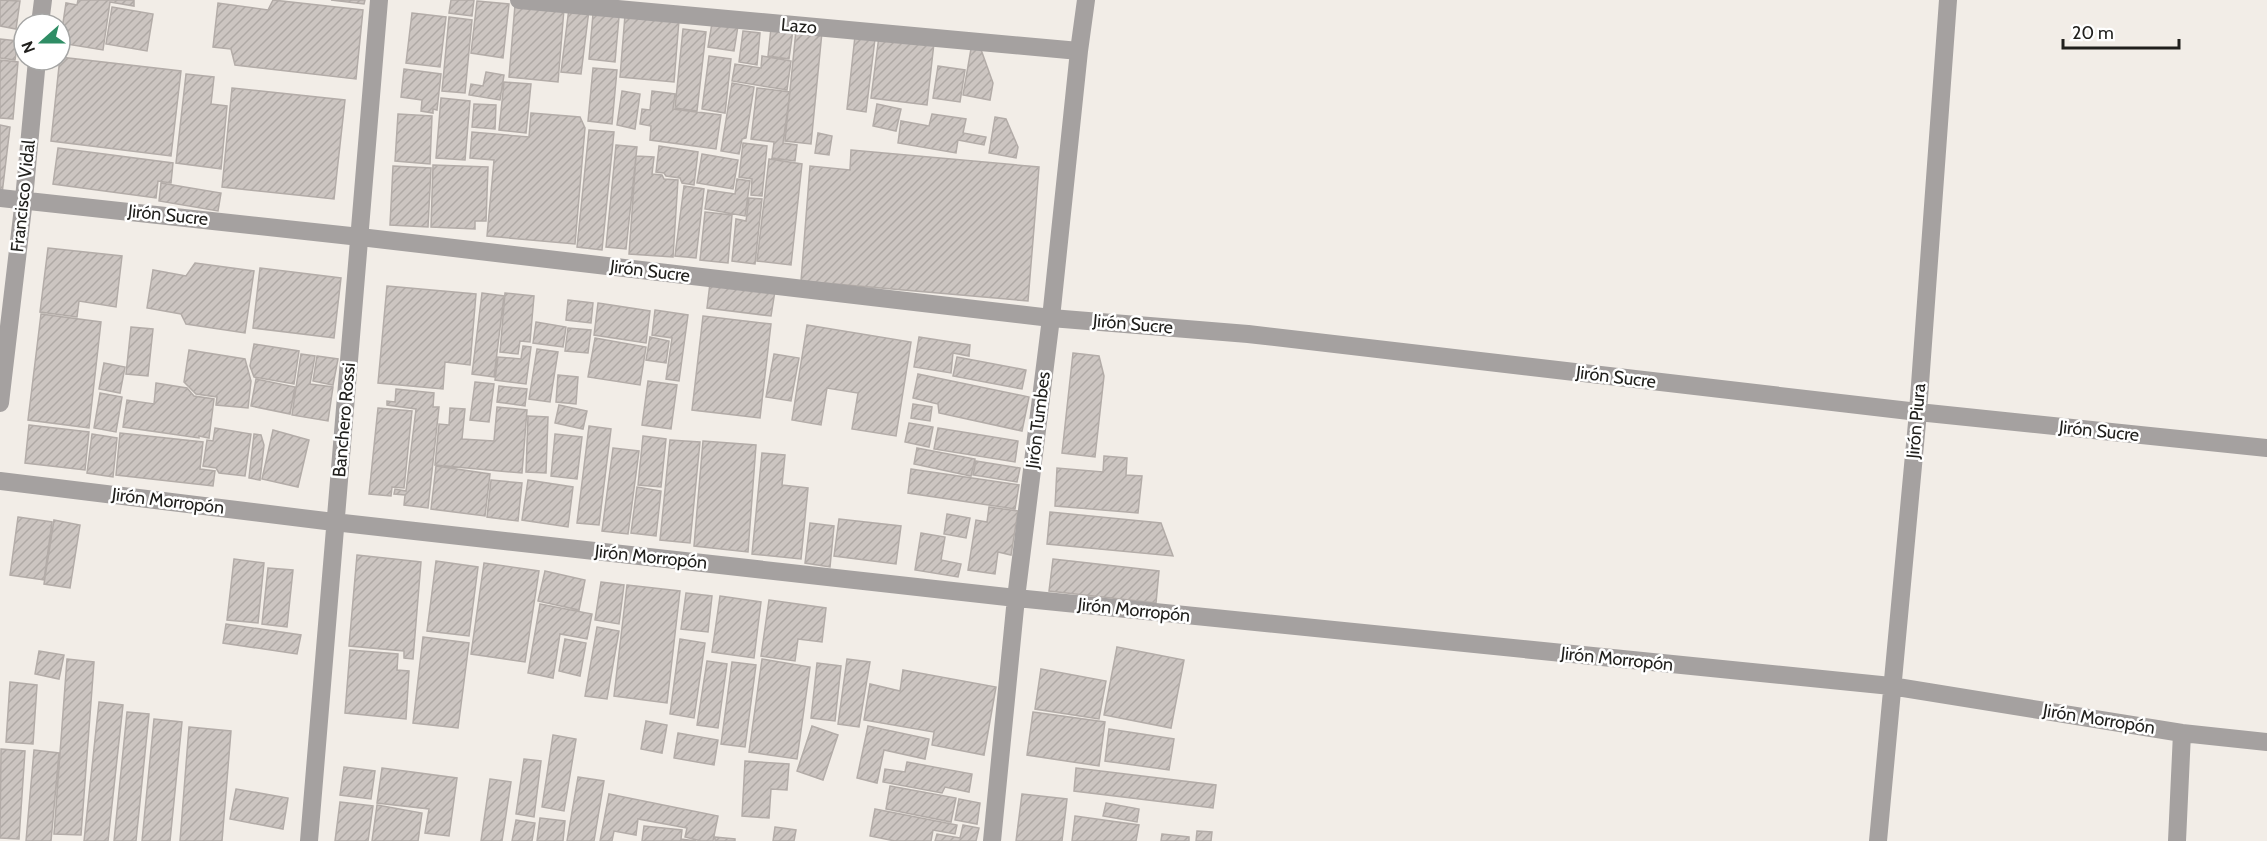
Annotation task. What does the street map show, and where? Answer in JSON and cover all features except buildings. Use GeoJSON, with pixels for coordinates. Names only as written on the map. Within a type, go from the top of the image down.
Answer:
{"type":"FeatureCollection","features":[{"type":"Feature","properties":{"kind":"street","name":"Banchero Rossi"},"geometry":{"type":"LineString","coordinates":[[309,841],[379,0]]}},
{"type":"Feature","properties":{"kind":"street","name":"Lazo"},"geometry":{"type":"LineString","coordinates":[[519,0],[1078,51]]}},
{"type":"Feature","properties":{"kind":"street","name":"Jirón Tumbes"},"geometry":{"type":"LineString","coordinates":[[992,841],[1016,598],[1051,318],[1078,51],[1086,0]]}},
{"type":"Feature","properties":{"kind":"street","name":"Jirón Piura"},"geometry":{"type":"LineString","coordinates":[[1878,841],[1918,412],[1948,0]]}},
{"type":"Feature","properties":{"kind":"street","name":"Francisco Vidal"},"geometry":{"type":"LineString","coordinates":[[0,403],[24,199],[36,72]]}},
{"type":"Feature","properties":{"kind":"street","name":"Jirón Sucre"},"geometry":{"type":"LineString","coordinates":[[0,198],[360,237],[1051,318],[1248,334],[1918,412],[2267,448]]}},
{"type":"Feature","properties":{"kind":"street","name":"Jirón Morropón"},"geometry":{"type":"LineString","coordinates":[[0,481],[334,522],[1016,598],[1891,686],[2182,733],[2267,742]]}},
{"type":"Feature","properties":{"kind":"street"},"geometry":{"type":"LineString","coordinates":[[2177,841],[2182,733]]}}]}
